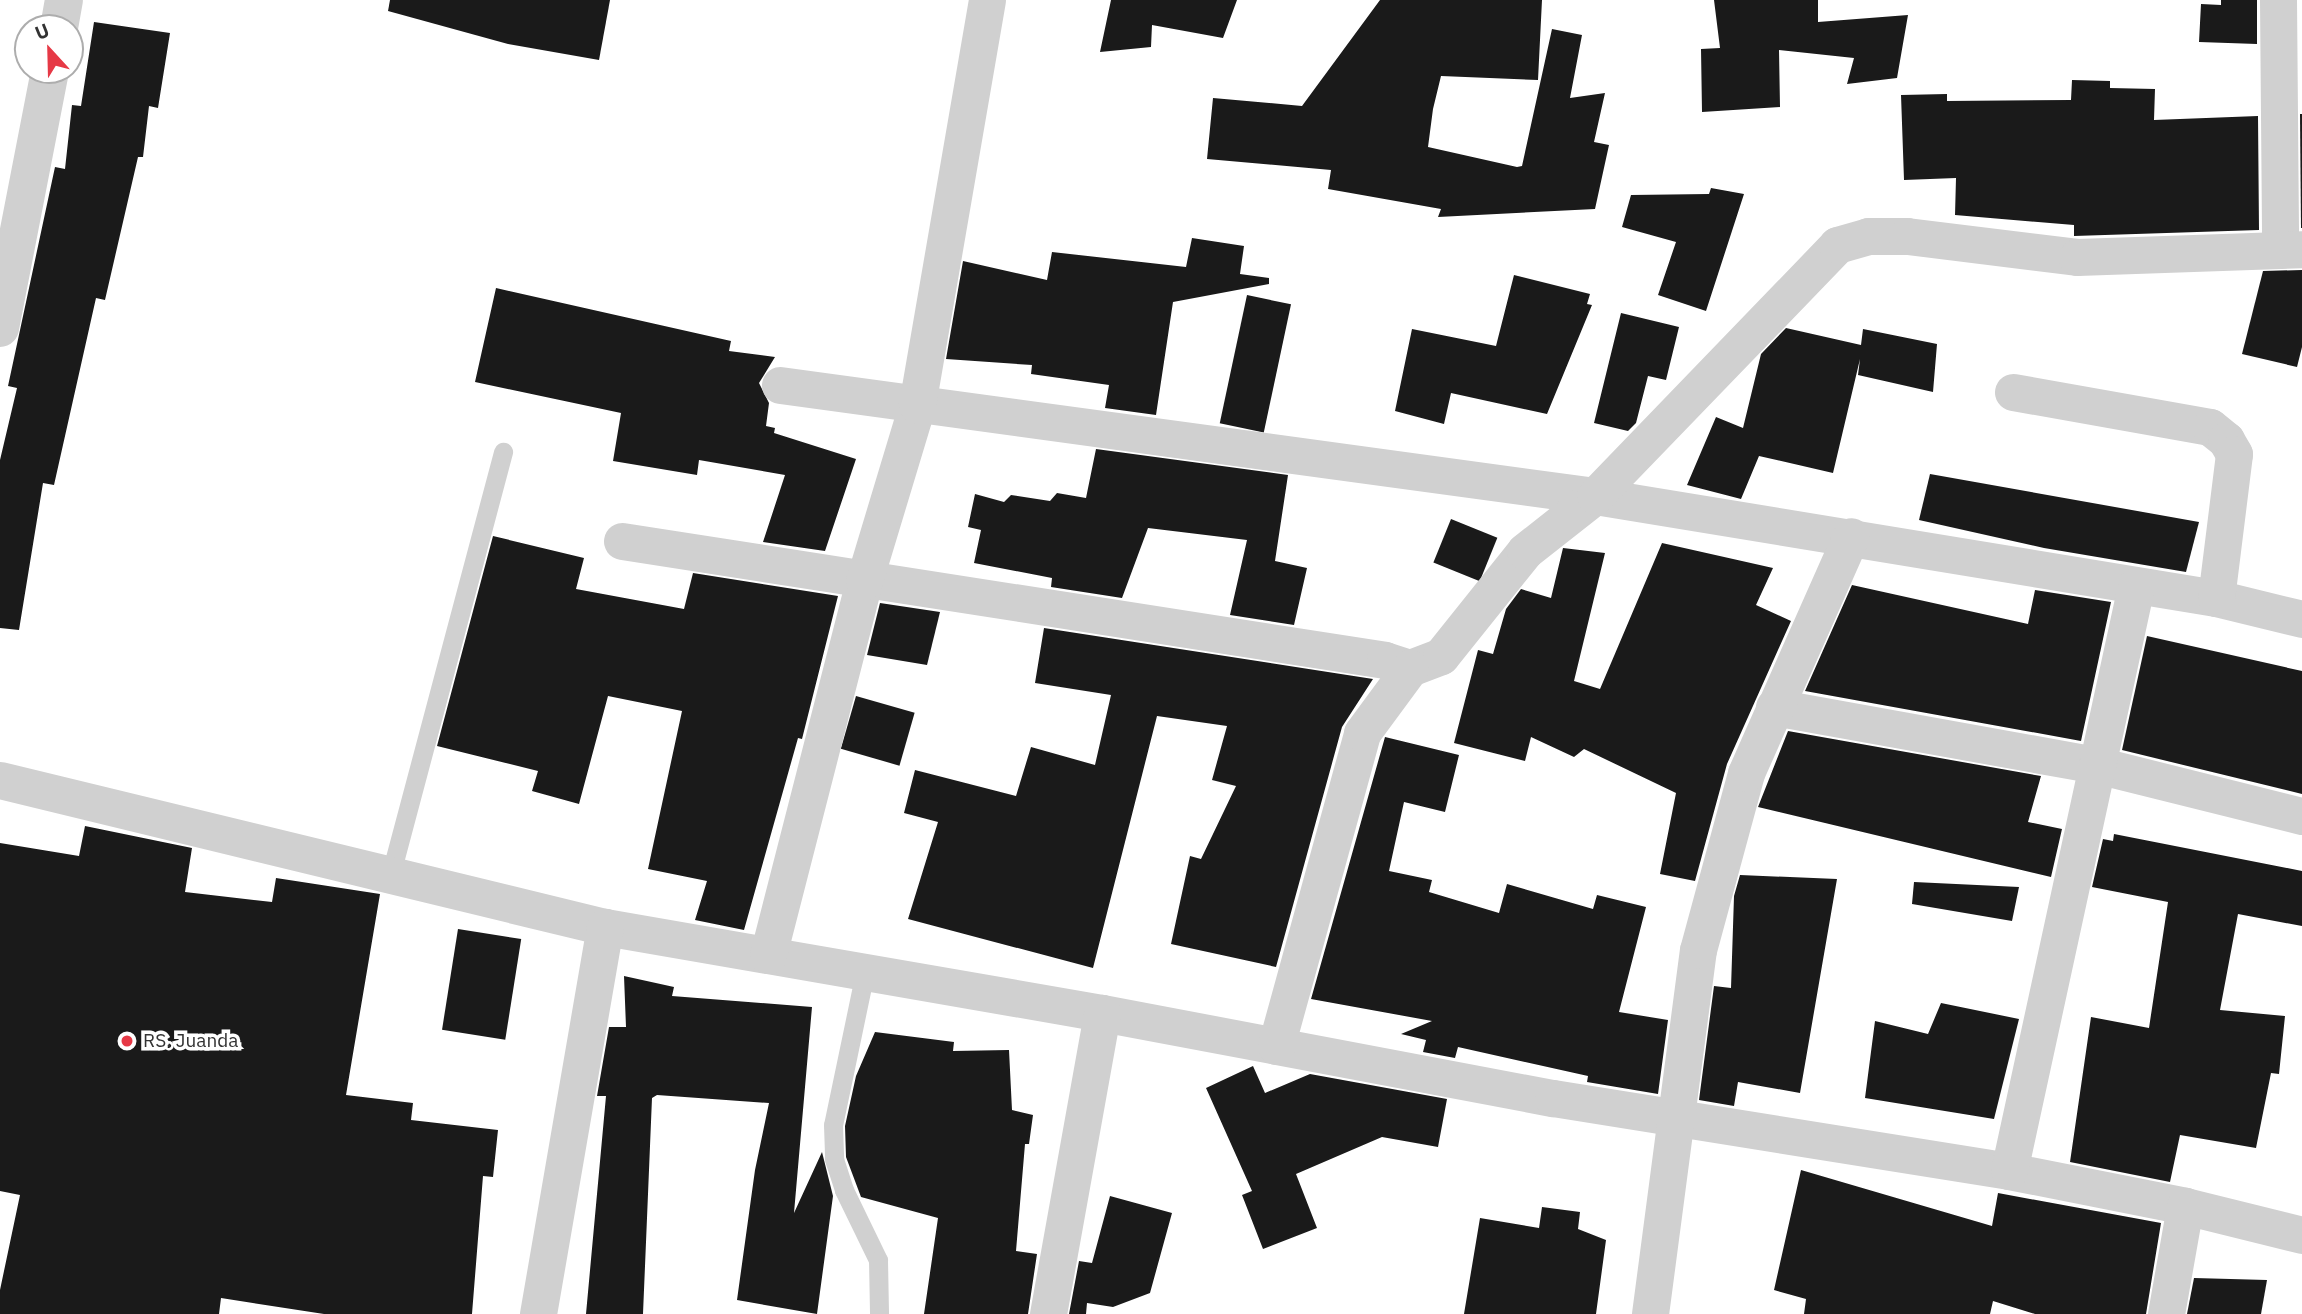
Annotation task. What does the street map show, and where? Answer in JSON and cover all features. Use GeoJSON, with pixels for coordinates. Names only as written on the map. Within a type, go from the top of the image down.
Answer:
{"type":"FeatureCollection","features":[{"type":"Feature","properties":{"kind":"street"},"geometry":{"type":"LineString","coordinates":[[768,955],[864,581],[917,405],[987,0]]}},
{"type":"Feature","properties":{"kind":"street"},"geometry":{"type":"LineString","coordinates":[[1276,1046],[1362,733],[1410,668],[1441,656],[1525,551],[1595,496],[1837,245],[1868,236],[2077,257],[2291,250],[2278,0]]}},
{"type":"Feature","properties":{"kind":"street"},"geometry":{"type":"LineString","coordinates":[[0,328],[47,84]]}},
{"type":"Feature","properties":{"kind":"street"},"geometry":{"type":"LineString","coordinates":[[780,385],[1595,496],[2216,598],[2302,619]]}},
{"type":"Feature","properties":{"kind":"street"},"geometry":{"type":"LineString","coordinates":[[2012,392],[2210,427],[2226,440],[2234,454],[2216,598]]}},
{"type":"Feature","properties":{"kind":"street"},"geometry":{"type":"LineString","coordinates":[[1650,1314],[1698,950],[1746,773],[1851,536]]}},
{"type":"Feature","properties":{"kind":"street"},"geometry":{"type":"LineString","coordinates":[[622,541],[864,581],[1384,660],[1410,668]]}},
{"type":"Feature","properties":{"kind":"street"},"geometry":{"type":"LineString","coordinates":[[2009,1171],[2136,586]]}},
{"type":"Feature","properties":{"kind":"street"},"geometry":{"type":"LineString","coordinates":[[1774,707],[2097,765],[2302,816]]}},
{"type":"Feature","properties":{"kind":"street"},"geometry":{"type":"LineString","coordinates":[[0,780],[605,927],[1102,1013],[1677,1119],[2009,1171],[2185,1206],[2302,1235]]}},
{"type":"Feature","properties":{"kind":"street"},"geometry":{"type":"LineString","coordinates":[[538,1314],[605,927]]}},
{"type":"Feature","properties":{"kind":"street"},"geometry":{"type":"LineString","coordinates":[[1048,1314],[1102,1013]]}},
{"type":"Feature","properties":{"kind":"street"},"geometry":{"type":"LineString","coordinates":[[2166,1314],[2185,1206]]}},
{"type":"Feature","properties":{"kind":"lane"},"geometry":{"type":"LineString","coordinates":[[391,873],[503,453]]}},
{"type":"Feature","properties":{"kind":"lane"},"geometry":{"type":"LineString","coordinates":[[865,972],[833,1125],[834,1159],[877,1260],[879,1314]]}},
{"type":"Feature","properties":{"kind":"building"},"geometry":{"type":"Polygon","coordinates":[[[390,0],[610,0],[599,60],[508,44],[388,11],[390,0]]]}},
{"type":"Feature","properties":{"kind":"building"},"geometry":{"type":"Polygon","coordinates":[[[1111,0],[1237,0],[1223,38],[1152,25],[1151,47],[1100,52],[1111,0]]]}},
{"type":"Feature","properties":{"kind":"building"},"geometry":{"type":"Polygon","coordinates":[[[1380,0],[1542,0],[1538,80],[1441,76],[1433,109],[1428,147],[1517,167],[1522,166],[1552,29],[1582,35],[1570,98],[1605,93],[1594,142],[1609,145],[1595,209],[1438,217],[1441,209],[1328,189],[1331,170],[1207,159],[1213,98],[1302,106],[1380,0]]]}},
{"type":"Feature","properties":{"kind":"building"},"geometry":{"type":"Polygon","coordinates":[[[1714,0],[1818,0],[1818,22],[1908,15],[1897,78],[1847,84],[1854,58],[1779,50],[1780,107],[1702,112],[1701,49],[1720,48],[1714,0]]]}},
{"type":"Feature","properties":{"kind":"building"},"geometry":{"type":"Polygon","coordinates":[[[2221,0],[2257,0],[2257,44],[2199,42],[2201,4],[2221,5],[2221,0]]]}},
{"type":"Feature","properties":{"kind":"building"},"geometry":{"type":"Polygon","coordinates":[[[94,22],[170,33],[158,108],[149,106],[143,157],[138,157],[105,300],[96,298],[54,485],[43,483],[19,630],[0,628],[0,460],[17,388],[8,386],[55,167],[65,169],[72,105],[81,106],[94,22]]]}},
{"type":"Feature","properties":{"kind":"building"},"geometry":{"type":"Polygon","coordinates":[[[2072,80],[2110,81],[2110,88],[2155,89],[2154,120],[2258,116],[2259,230],[2074,236],[2074,225],[1955,215],[1956,178],[1904,180],[1901,95],[1947,94],[1947,101],[2071,100],[2072,80]]]}},
{"type":"Feature","properties":{"kind":"building"},"geometry":{"type":"Polygon","coordinates":[[[2302,114],[2302,228],[2301,228],[2302,114]]]}},
{"type":"Feature","properties":{"kind":"building"},"geometry":{"type":"Polygon","coordinates":[[[1711,188],[1744,194],[1706,311],[1658,295],[1676,242],[1622,227],[1631,195],[1709,194],[1711,188]]]}},
{"type":"Feature","properties":{"kind":"building"},"geometry":{"type":"Polygon","coordinates":[[[1192,238],[1244,246],[1240,274],[1269,278],[1269,284],[1173,302],[1156,415],[1105,408],[1109,385],[1031,374],[1032,365],[946,359],[963,261],[1047,280],[1052,252],[1186,267],[1192,238]]]}},
{"type":"Feature","properties":{"kind":"building"},"geometry":{"type":"Polygon","coordinates":[[[2302,270],[2302,347],[2297,367],[2242,354],[2263,271],[2302,270]]]}},
{"type":"Feature","properties":{"kind":"building"},"geometry":{"type":"Polygon","coordinates":[[[1514,275],[1590,294],[1587,304],[1592,305],[1547,414],[1451,393],[1444,424],[1395,411],[1412,329],[1496,346],[1514,275]]]}},
{"type":"Feature","properties":{"kind":"building"},"geometry":{"type":"Polygon","coordinates":[[[496,288],[731,341],[729,351],[775,357],[759,383],[769,403],[766,426],[775,428],[774,433],[856,459],[825,551],[763,542],[785,475],[699,460],[697,475],[613,461],[621,413],[475,382],[496,288]]]}},
{"type":"Feature","properties":{"kind":"building"},"geometry":{"type":"Polygon","coordinates":[[[1247,295],[1291,304],[1264,432],[1220,423],[1247,295]]]}},
{"type":"Feature","properties":{"kind":"building"},"geometry":{"type":"Polygon","coordinates":[[[1621,313],[1679,327],[1666,380],[1648,376],[1636,423],[1628,431],[1594,423],[1621,313]]]}},
{"type":"Feature","properties":{"kind":"building"},"geometry":{"type":"Polygon","coordinates":[[[1786,328],[1861,345],[1863,329],[1937,344],[1933,392],[1858,375],[1860,359],[1833,473],[1759,456],[1741,499],[1687,485],[1716,417],[1743,428],[1761,354],[1786,328]]]}},
{"type":"Feature","properties":{"kind":"building"},"geometry":{"type":"Polygon","coordinates":[[[1096,449],[1288,475],[1275,561],[1307,568],[1294,625],[1230,615],[1247,540],[1148,528],[1122,598],[1051,587],[1052,578],[974,563],[981,530],[968,527],[975,494],[1004,502],[1011,495],[1050,501],[1057,493],[1086,498],[1096,449]]]}},
{"type":"Feature","properties":{"kind":"building"},"geometry":{"type":"Polygon","coordinates":[[[1930,474],[2199,522],[2186,572],[2044,548],[1919,520],[1930,474]]]}},
{"type":"Feature","properties":{"kind":"building"},"geometry":{"type":"Polygon","coordinates":[[[1451,519],[1497,538],[1480,581],[1433,563],[1451,519]]]}},
{"type":"Feature","properties":{"kind":"building"},"geometry":{"type":"Polygon","coordinates":[[[493,536],[584,558],[576,589],[684,609],[693,573],[838,596],[802,739],[798,738],[744,930],[695,920],[707,881],[648,869],[682,711],[608,696],[579,804],[532,791],[538,771],[437,746],[493,536]]]}},
{"type":"Feature","properties":{"kind":"building"},"geometry":{"type":"Polygon","coordinates":[[[1662,543],[1773,568],[1756,605],[1791,621],[1727,764],[1695,881],[1660,874],[1676,793],[1584,749],[1574,757],[1531,737],[1525,761],[1454,743],[1478,650],[1493,654],[1506,609],[1521,589],[1551,598],[1563,548],[1605,553],[1574,681],[1600,689],[1662,543]]]}},
{"type":"Feature","properties":{"kind":"building"},"geometry":{"type":"Polygon","coordinates":[[[1852,585],[2028,624],[2035,590],[2111,602],[2081,741],[1805,691],[1852,585]]]}},
{"type":"Feature","properties":{"kind":"building"},"geometry":{"type":"Polygon","coordinates":[[[880,603],[940,612],[927,665],[867,655],[880,603]]]}},
{"type":"Feature","properties":{"kind":"building"},"geometry":{"type":"Polygon","coordinates":[[[1044,628],[1373,679],[1342,727],[1276,967],[1171,944],[1190,856],[1201,859],[1236,786],[1212,780],[1227,726],[1157,716],[1093,968],[908,919],[938,822],[904,813],[915,770],[1016,796],[1031,747],[1095,765],[1111,695],[1035,683],[1044,628]]]}},
{"type":"Feature","properties":{"kind":"building"},"geometry":{"type":"Polygon","coordinates":[[[2147,636],[2302,671],[2302,794],[2122,750],[2147,636]]]}},
{"type":"Feature","properties":{"kind":"building"},"geometry":{"type":"Polygon","coordinates":[[[856,696],[915,713],[899,766],[841,749],[856,696]]]}},
{"type":"Feature","properties":{"kind":"building"},"geometry":{"type":"Polygon","coordinates":[[[1788,731],[2041,776],[2028,822],[2062,829],[2051,877],[1758,807],[1788,731]]]}},
{"type":"Feature","properties":{"kind":"building"},"geometry":{"type":"Polygon","coordinates":[[[1385,737],[1459,755],[1445,812],[1404,802],[1389,871],[1432,880],[1429,892],[1499,913],[1507,884],[1593,909],[1597,895],[1646,907],[1619,1012],[1668,1020],[1658,1094],[1587,1082],[1588,1076],[1458,1047],[1455,1058],[1423,1052],[1426,1040],[1401,1034],[1432,1021],[1311,999],[1385,737]]]}},
{"type":"Feature","properties":{"kind":"building"},"geometry":{"type":"Polygon","coordinates":[[[85,826],[192,848],[185,892],[272,902],[276,878],[380,894],[346,1095],[413,1103],[411,1120],[498,1130],[493,1177],[483,1176],[472,1314],[324,1314],[221,1298],[219,1314],[0,1314],[0,1290],[20,1195],[0,1191],[0,843],[79,856],[85,826]]]}},
{"type":"Feature","properties":{"kind":"building"},"geometry":{"type":"Polygon","coordinates":[[[2114,834],[2302,871],[2302,926],[2238,914],[2220,1010],[2285,1016],[2279,1074],[2271,1073],[2256,1148],[2180,1135],[2170,1182],[2070,1162],[2091,1017],[2149,1028],[2168,902],[2092,887],[2103,839],[2113,841],[2114,834]]]}},
{"type":"Feature","properties":{"kind":"building"},"geometry":{"type":"Polygon","coordinates":[[[1740,875],[1837,879],[1800,1093],[1738,1082],[1734,1106],[1699,1100],[1714,986],[1731,988],[1734,896],[1740,875]]]}},
{"type":"Feature","properties":{"kind":"building"},"geometry":{"type":"Polygon","coordinates":[[[1914,882],[2019,887],[2012,921],[1912,904],[1914,882]]]}},
{"type":"Feature","properties":{"kind":"building"},"geometry":{"type":"Polygon","coordinates":[[[458,929],[521,939],[505,1040],[442,1030],[458,929]]]}},
{"type":"Feature","properties":{"kind":"building"},"geometry":{"type":"Polygon","coordinates":[[[624,976],[674,987],[672,996],[812,1007],[794,1213],[822,1152],[833,1196],[817,1314],[737,1300],[755,1170],[769,1103],[657,1095],[652,1098],[643,1314],[586,1314],[606,1096],[597,1096],[609,1027],[626,1027],[624,976]]]}},
{"type":"Feature","properties":{"kind":"building"},"geometry":{"type":"Polygon","coordinates":[[[1941,1003],[2019,1019],[1994,1119],[1865,1098],[1875,1021],[1928,1034],[1941,1003]]]}},
{"type":"Feature","properties":{"kind":"building"},"geometry":{"type":"Polygon","coordinates":[[[875,1032],[954,1042],[953,1051],[1009,1050],[1012,1110],[1033,1115],[1029,1144],[1025,1144],[1016,1251],[1037,1254],[1028,1314],[924,1314],[938,1218],[861,1197],[846,1157],[845,1126],[856,1076],[875,1032]]]}},
{"type":"Feature","properties":{"kind":"building"},"geometry":{"type":"Polygon","coordinates":[[[1253,1066],[1265,1093],[1310,1074],[1447,1099],[1438,1147],[1382,1137],[1296,1174],[1317,1228],[1263,1249],[1242,1195],[1252,1191],[1206,1088],[1253,1066]]]}},
{"type":"Feature","properties":{"kind":"building"},"geometry":{"type":"Polygon","coordinates":[[[1801,1170],[1992,1226],[1998,1193],[2161,1223],[2146,1314],[2035,1314],[1993,1301],[1990,1314],[1804,1314],[1806,1299],[1774,1290],[1801,1170]]]}},
{"type":"Feature","properties":{"kind":"building"},"geometry":{"type":"Polygon","coordinates":[[[1110,1196],[1172,1213],[1150,1293],[1113,1307],[1087,1303],[1086,1314],[1069,1314],[1079,1261],[1092,1263],[1110,1196]]]}},
{"type":"Feature","properties":{"kind":"building"},"geometry":{"type":"Polygon","coordinates":[[[1542,1207],[1580,1212],[1578,1229],[1606,1240],[1596,1314],[1464,1314],[1480,1218],[1539,1228],[1542,1207]]]}},
{"type":"Feature","properties":{"kind":"building"},"geometry":{"type":"Polygon","coordinates":[[[2194,1278],[2267,1280],[2261,1314],[2187,1314],[2194,1278]]]}},
{"type":"Feature","properties":{"kind":"place","name":"RS. Juanda"},"geometry":{"type":"Point","coordinates":[127,1041]}}]}
